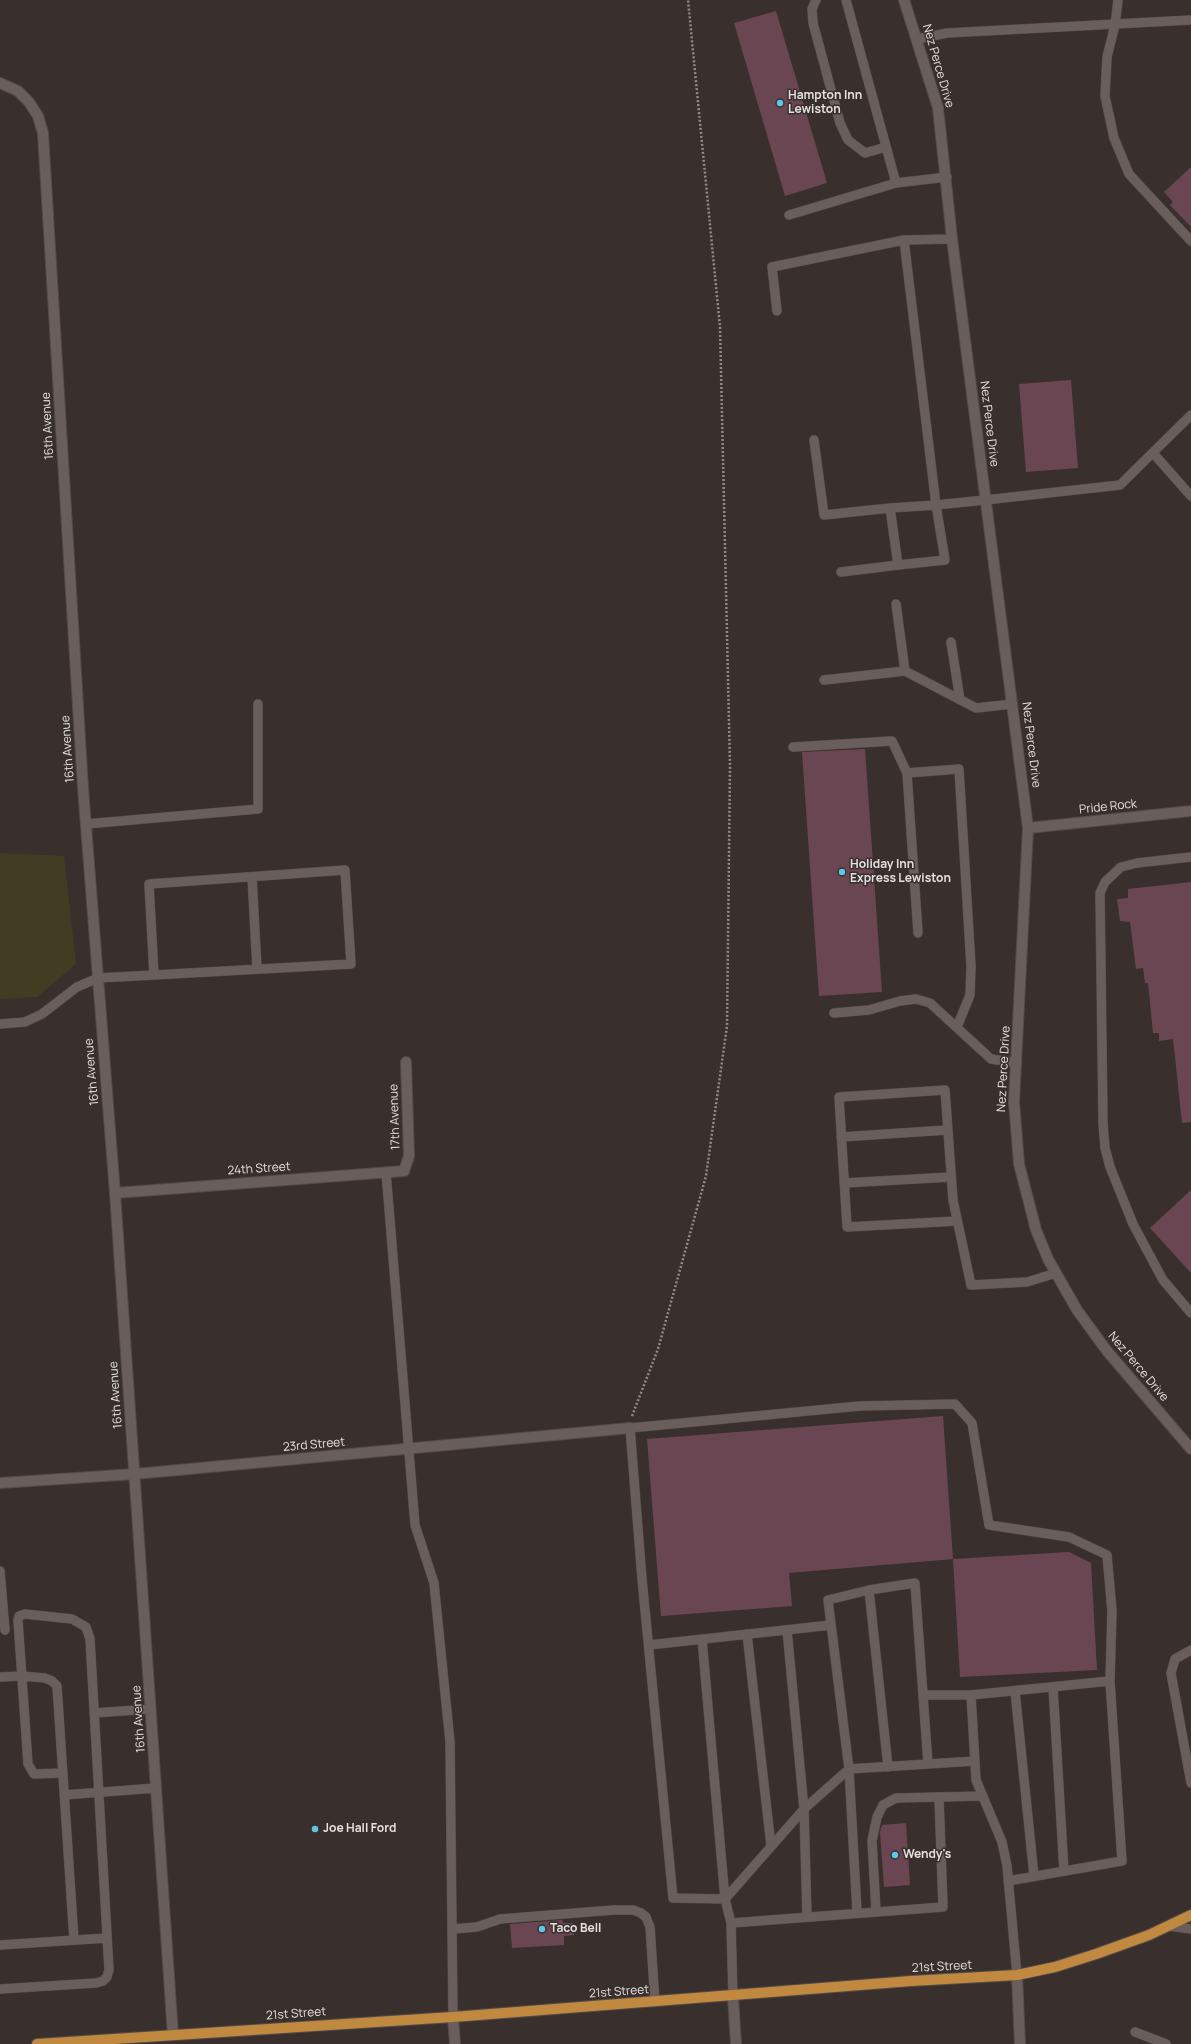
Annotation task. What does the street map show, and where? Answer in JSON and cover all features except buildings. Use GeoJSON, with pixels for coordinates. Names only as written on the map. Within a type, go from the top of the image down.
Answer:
{"type":"FeatureCollection","features":[{"type":"Feature","properties":{"kind":"main road","name":"21st Street"},"geometry":{"type":"LineString","coordinates":[[37,2044],[174,2039],[1017,1975],[1055,1967],[1096,1954],[1169,1926],[1191,1915]]}},
{"type":"Feature","properties":{"kind":"street","name":"Nez Perce Drive"},"geometry":{"type":"LineString","coordinates":[[904,0],[938,108],[952,239],[1028,828],[1014,1102],[1019,1164],[1036,1230],[1056,1273],[1077,1310],[1107,1351],[1191,1449]]}},
{"type":"Feature","properties":{"kind":"street","name":"16th Avenue"},"geometry":{"type":"LineString","coordinates":[[0,83],[18,91],[29,102],[38,116],[43,132],[86,824],[115,1193],[174,2039]]}},
{"type":"Feature","properties":{"kind":"street","name":"Pride Rock"},"geometry":{"type":"LineString","coordinates":[[1028,828],[1191,811]]}},
{"type":"Feature","properties":{"kind":"street","name":"17th Avenue"},"geometry":{"type":"LineString","coordinates":[[404,1171],[409,1156],[406,1062]]}},
{"type":"Feature","properties":{"kind":"street","name":"24th Street"},"geometry":{"type":"LineString","coordinates":[[115,1193],[404,1171]]}},
{"type":"Feature","properties":{"kind":"street","name":"23rd Street"},"geometry":{"type":"LineString","coordinates":[[0,1483],[135,1474],[630,1428]]}},
{"type":"Feature","properties":{"kind":"street"},"geometry":{"type":"LineString","coordinates":[[1017,1975],[1020,2044]]}},
{"type":"Feature","properties":{"kind":"street"},"geometry":{"type":"LineString","coordinates":[[733,1997],[736,2044]]}},
{"type":"Feature","properties":{"kind":"street"},"geometry":{"type":"LineString","coordinates":[[453,2017],[455,2044]]}},
{"type":"Feature","properties":{"kind":"lane"},"geometry":{"type":"LineString","coordinates":[[816,0],[812,9],[813,23],[840,123],[848,140],[865,153],[886,147]]}},
{"type":"Feature","properties":{"kind":"lane"},"geometry":{"type":"LineString","coordinates":[[846,0],[896,183]]}},
{"type":"Feature","properties":{"kind":"lane"},"geometry":{"type":"LineString","coordinates":[[1118,0],[1115,25],[1107,57],[1106,96],[1114,138],[1129,174],[1191,241]]}},
{"type":"Feature","properties":{"kind":"lane"},"geometry":{"type":"LineString","coordinates":[[917,39],[947,33],[1191,20]]}},
{"type":"Feature","properties":{"kind":"lane"},"geometry":{"type":"LineString","coordinates":[[789,215],[896,183],[946,176]]}},
{"type":"Feature","properties":{"kind":"lane"},"geometry":{"type":"LineString","coordinates":[[777,311],[772,267],[904,240],[952,239]]}},
{"type":"Feature","properties":{"kind":"lane"},"geometry":{"type":"LineString","coordinates":[[841,572],[945,560],[936,505],[904,240]]}},
{"type":"Feature","properties":{"kind":"lane"},"geometry":{"type":"LineString","coordinates":[[814,440],[824,515],[936,505],[1120,485],[1191,415]]}},
{"type":"Feature","properties":{"kind":"lane"},"geometry":{"type":"LineString","coordinates":[[1152,453],[1191,496]]}},
{"type":"Feature","properties":{"kind":"lane"},"geometry":{"type":"LineString","coordinates":[[890,508],[898,565]]}},
{"type":"Feature","properties":{"kind":"lane"},"geometry":{"type":"LineString","coordinates":[[896,604],[905,671]]}},
{"type":"Feature","properties":{"kind":"lane"},"geometry":{"type":"LineString","coordinates":[[951,642],[960,700]]}},
{"type":"Feature","properties":{"kind":"lane"},"geometry":{"type":"LineString","coordinates":[[824,680],[905,671],[976,708],[1012,704]]}},
{"type":"Feature","properties":{"kind":"lane"},"geometry":{"type":"LineString","coordinates":[[86,824],[258,809],[258,704]]}},
{"type":"Feature","properties":{"kind":"lane"},"geometry":{"type":"LineString","coordinates":[[793,747],[892,741],[907,773],[918,933]]}},
{"type":"Feature","properties":{"kind":"lane"},"geometry":{"type":"LineString","coordinates":[[907,773],[959,769],[970,966],[970,995],[956,1027]]}},
{"type":"Feature","properties":{"kind":"lane"},"geometry":{"type":"LineString","coordinates":[[1191,857],[1137,863],[1121,867],[1105,882],[1100,893],[1103,1123],[1105,1148],[1110,1168],[1133,1224],[1163,1280],[1191,1313]]}},
{"type":"Feature","properties":{"kind":"lane"},"geometry":{"type":"LineString","coordinates":[[0,1024],[25,1022],[42,1014],[76,987],[98,978],[154,975],[257,969],[351,964],[345,870],[149,884],[154,975]]}},
{"type":"Feature","properties":{"kind":"lane"},"geometry":{"type":"LineString","coordinates":[[252,877],[257,969]]}},
{"type":"Feature","properties":{"kind":"lane"},"geometry":{"type":"LineString","coordinates":[[834,1013],[869,1010],[900,1001],[916,1000],[930,1004],[991,1059],[1017,1063]]}},
{"type":"Feature","properties":{"kind":"lane"},"geometry":{"type":"LineString","coordinates":[[957,1221],[847,1227],[839,1097],[944,1090],[951,1177],[957,1221],[971,1285],[1027,1282],[1056,1273]]}},
{"type":"Feature","properties":{"kind":"lane"},"geometry":{"type":"LineString","coordinates":[[841,1137],[947,1130]]}},
{"type":"Feature","properties":{"kind":"lane"},"geometry":{"type":"LineString","coordinates":[[386,1172],[415,1525],[434,1583],[450,1742],[453,2017]]}},
{"type":"Feature","properties":{"kind":"lane"},"geometry":{"type":"LineString","coordinates":[[844,1183],[951,1177]]}},
{"type":"Feature","properties":{"kind":"lane"},"geometry":{"type":"LineString","coordinates":[[975,1762],[849,1769],[804,1809],[724,1899],[673,1898],[630,1428],[860,1406],[955,1404],[972,1423],[989,1524],[1069,1537],[1107,1555],[1112,1611],[1110,1682],[1122,1861],[1008,1881]]}},
{"type":"Feature","properties":{"kind":"lane"},"geometry":{"type":"LineString","coordinates":[[0,1577],[2,1630],[18,1629]]}},
{"type":"Feature","properties":{"kind":"lane"},"geometry":{"type":"LineString","coordinates":[[857,1912],[849,1769],[828,1600],[869,1590],[915,1584],[928,1764]]}},
{"type":"Feature","properties":{"kind":"lane"},"geometry":{"type":"LineString","coordinates":[[869,1590],[888,1767]]}},
{"type":"Feature","properties":{"kind":"lane"},"geometry":{"type":"LineString","coordinates":[[0,1989],[96,1983],[103,1981],[107,1977],[109,1970],[90,1639],[86,1627],[72,1619],[25,1614],[19,1616],[18,1629],[28,1764],[30,1770],[34,1774],[62,1773]]}},
{"type":"Feature","properties":{"kind":"lane"},"geometry":{"type":"LineString","coordinates":[[649,1645],[831,1625]]}},
{"type":"Feature","properties":{"kind":"lane"},"geometry":{"type":"LineString","coordinates":[[787,1630],[804,1809],[806,1918]]}},
{"type":"Feature","properties":{"kind":"lane"},"geometry":{"type":"LineString","coordinates":[[748,1634],[771,1846]]}},
{"type":"Feature","properties":{"kind":"lane"},"geometry":{"type":"LineString","coordinates":[[702,1640],[724,1899],[731,1923],[733,1997]]}},
{"type":"Feature","properties":{"kind":"lane"},"geometry":{"type":"LineString","coordinates":[[1191,1650],[1175,1659],[1171,1674],[1191,1782]]}},
{"type":"Feature","properties":{"kind":"lane"},"geometry":{"type":"LineString","coordinates":[[0,1677],[21,1676],[45,1678],[52,1681],[57,1686],[74,1940]]}},
{"type":"Feature","properties":{"kind":"lane"},"geometry":{"type":"LineString","coordinates":[[923,1694],[971,1695],[1110,1682]]}},
{"type":"Feature","properties":{"kind":"lane"},"geometry":{"type":"LineString","coordinates":[[1053,1687],[1064,1871]]}},
{"type":"Feature","properties":{"kind":"lane"},"geometry":{"type":"LineString","coordinates":[[1015,1691],[1034,1876]]}},
{"type":"Feature","properties":{"kind":"lane"},"geometry":{"type":"LineString","coordinates":[[971,1695],[976,1780],[1002,1842],[1008,1881],[1017,1975]]}},
{"type":"Feature","properties":{"kind":"lane"},"geometry":{"type":"LineString","coordinates":[[94,1713],[151,1709]]}},
{"type":"Feature","properties":{"kind":"lane"},"geometry":{"type":"LineString","coordinates":[[64,1795],[156,1788]]}},
{"type":"Feature","properties":{"kind":"lane"},"geometry":{"type":"LineString","coordinates":[[876,1911],[872,1841],[877,1816],[883,1805],[896,1798],[983,1796]]}},
{"type":"Feature","properties":{"kind":"lane"},"geometry":{"type":"LineString","coordinates":[[731,1923],[806,1918],[857,1912],[943,1907],[938,1797]]}},
{"type":"Feature","properties":{"kind":"lane"},"geometry":{"type":"LineString","coordinates":[[452,1929],[477,1927],[500,1919],[614,1910],[633,1910],[640,1913],[648,1921],[655,2002]]}},
{"type":"Feature","properties":{"kind":"lane"},"geometry":{"type":"LineString","coordinates":[[1169,1926],[1191,1929]]}},
{"type":"Feature","properties":{"kind":"lane"},"geometry":{"type":"LineString","coordinates":[[0,1945],[107,1938]]}},
{"type":"Feature","properties":{"kind":"lane"},"geometry":{"type":"LineString","coordinates":[[1136,2032],[1166,2044]]}},
{"type":"Feature","properties":{"kind":"path"},"geometry":{"type":"LineString","coordinates":[[630,1428],[633,1411],[658,1350],[706,1176],[727,1026],[730,766],[720,327],[688,0]]}},
{"type":"Feature","properties":{"kind":"shaded area"},"geometry":{"type":"Polygon","coordinates":[[[0,853],[64,856],[76,964],[37,997],[0,999],[0,853]]]}},
{"type":"Feature","properties":{"kind":"place","name":"Hampton Inn Lewiston"},"geometry":{"type":"Point","coordinates":[780,103]}},
{"type":"Feature","properties":{"kind":"place","name":"Holiday Inn Express Lewiston"},"geometry":{"type":"Point","coordinates":[842,872]}},
{"type":"Feature","properties":{"kind":"place","name":"Joe Hall Ford"},"geometry":{"type":"Point","coordinates":[315,1829]}},
{"type":"Feature","properties":{"kind":"place","name":"Wendy's"},"geometry":{"type":"Point","coordinates":[895,1855]}},
{"type":"Feature","properties":{"kind":"place","name":"Taco Bell"},"geometry":{"type":"Point","coordinates":[542,1929]}}]}
